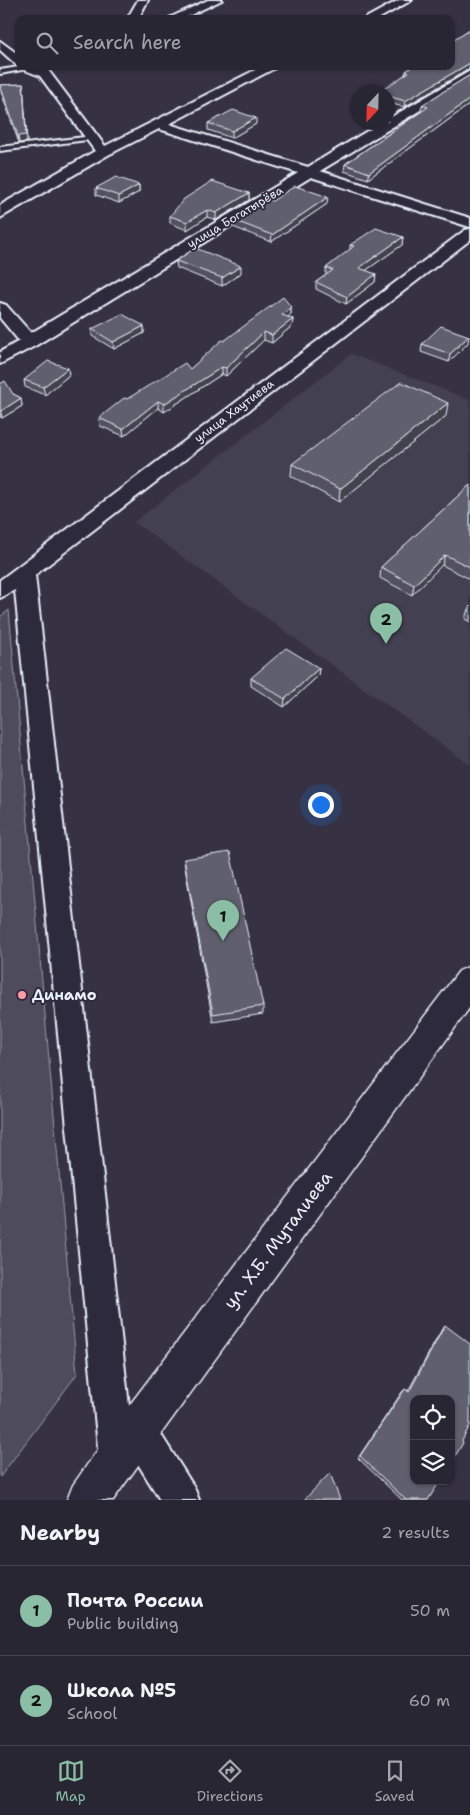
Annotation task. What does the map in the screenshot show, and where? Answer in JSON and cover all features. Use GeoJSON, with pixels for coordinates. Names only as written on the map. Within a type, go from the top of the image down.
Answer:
{"type":"FeatureCollection","features":[{"type":"Feature","properties":{"kind":"main road","name":"ул. Х.Б. Муталиева"},"geometry":{"type":"LineString","coordinates":[[88,1500],[127,1444],[470,982]]}},
{"type":"Feature","properties":{"kind":"street"},"geometry":{"type":"LineString","coordinates":[[134,15],[143,0]]}},
{"type":"Feature","properties":{"kind":"street"},"geometry":{"type":"LineString","coordinates":[[181,15],[217,0]]}},
{"type":"Feature","properties":{"kind":"street"},"geometry":{"type":"LineString","coordinates":[[377,15],[407,0]]}},
{"type":"Feature","properties":{"kind":"street"},"geometry":{"type":"LineString","coordinates":[[0,44],[15,58]]}},
{"type":"Feature","properties":{"kind":"street"},"geometry":{"type":"LineString","coordinates":[[36,70],[44,73],[103,152]]}},
{"type":"Feature","properties":{"kind":"street"},"geometry":{"type":"LineString","coordinates":[[44,73],[51,70]]}},
{"type":"Feature","properties":{"kind":"street"},"geometry":{"type":"LineString","coordinates":[[0,214],[9,206],[103,152],[265,70]]}},
{"type":"Feature","properties":{"kind":"street","name":"улица Богатырёва"},"geometry":{"type":"LineString","coordinates":[[2,357],[470,75]]}},
{"type":"Feature","properties":{"kind":"street"},"geometry":{"type":"LineString","coordinates":[[157,124],[470,223]]}},
{"type":"Feature","properties":{"kind":"street","name":"улица Хаутиева"},"geometry":{"type":"LineString","coordinates":[[0,591],[470,233]]}},
{"type":"Feature","properties":{"kind":"street"},"geometry":{"type":"LineString","coordinates":[[0,308],[29,342]]}},
{"type":"Feature","properties":{"kind":"street"},"geometry":{"type":"LineString","coordinates":[[24,572],[127,1444],[181,1500]]}},
{"type":"Feature","properties":{"kind":"lane"},"geometry":{"type":"LineString","coordinates":[[0,72],[15,67]]}},
{"type":"Feature","properties":{"kind":"lane"},"geometry":{"type":"LineString","coordinates":[[0,149],[93,138]]}},
{"type":"Feature","properties":{"kind":"shaded area"},"geometry":{"type":"Polygon","coordinates":[[[351,354],[470,400],[470,765],[134,522],[351,354]]]}},
{"type":"Feature","properties":{"kind":"shaded area","name":"Динамо"},"geometry":{"type":"Polygon","coordinates":[[[9,610],[77,1374],[0,1477],[0,617],[9,610]]]}},
{"type":"Feature","properties":{"kind":"building"},"geometry":{"type":"Polygon","coordinates":[[[470,29],[470,63],[405,101],[395,98],[395,85],[390,85],[409,72],[406,71],[407,70],[455,70],[455,38],[470,29]]]}},
{"type":"Feature","properties":{"kind":"building"},"geometry":{"type":"Polygon","coordinates":[[[470,75],[470,99],[369,173],[345,164],[428,107],[422,105],[470,75]]]}},
{"type":"Feature","properties":{"kind":"building"},"geometry":{"type":"Polygon","coordinates":[[[23,84],[26,135],[18,136],[0,85],[23,84]]]}},
{"type":"Feature","properties":{"kind":"building"},"geometry":{"type":"Polygon","coordinates":[[[233,110],[256,118],[232,131],[208,123],[233,110]]]}},
{"type":"Feature","properties":{"kind":"building"},"geometry":{"type":"Polygon","coordinates":[[[116,177],[139,185],[119,196],[96,188],[116,177]]]}},
{"type":"Feature","properties":{"kind":"building"},"geometry":{"type":"Polygon","coordinates":[[[212,181],[249,193],[216,213],[207,210],[187,222],[170,216],[184,199],[212,181]]]}},
{"type":"Feature","properties":{"kind":"building"},"geometry":{"type":"Polygon","coordinates":[[[295,186],[328,197],[272,235],[233,220],[267,199],[272,201],[295,186]]]}},
{"type":"Feature","properties":{"kind":"building"},"geometry":{"type":"Polygon","coordinates":[[[376,228],[403,237],[359,268],[376,274],[347,297],[316,282],[333,270],[326,268],[354,246],[350,245],[376,228]]]}},
{"type":"Feature","properties":{"kind":"building"},"geometry":{"type":"Polygon","coordinates":[[[195,248],[241,266],[222,278],[176,261],[195,248]]]}},
{"type":"Feature","properties":{"kind":"building"},"geometry":{"type":"Polygon","coordinates":[[[283,297],[291,307],[282,315],[293,319],[272,335],[264,332],[226,368],[222,367],[164,404],[158,401],[123,429],[99,418],[124,398],[127,399],[185,363],[190,369],[222,340],[224,341],[283,297]]]}},
{"type":"Feature","properties":{"kind":"building"},"geometry":{"type":"Polygon","coordinates":[[[122,314],[144,326],[113,342],[92,329],[122,314]]]}},
{"type":"Feature","properties":{"kind":"building"},"geometry":{"type":"Polygon","coordinates":[[[441,326],[469,336],[450,354],[422,344],[441,326]]]}},
{"type":"Feature","properties":{"kind":"building"},"geometry":{"type":"Polygon","coordinates":[[[48,361],[68,368],[43,387],[24,380],[48,361]]]}},
{"type":"Feature","properties":{"kind":"building"},"geometry":{"type":"Polygon","coordinates":[[[5,381],[13,394],[21,398],[1,411],[0,384],[5,381]]]}},
{"type":"Feature","properties":{"kind":"building"},"geometry":{"type":"Polygon","coordinates":[[[401,382],[448,403],[340,489],[292,464],[401,382]]]}},
{"type":"Feature","properties":{"kind":"building"},"geometry":{"type":"Polygon","coordinates":[[[470,485],[470,567],[445,555],[414,585],[381,567],[470,485]]]}},
{"type":"Feature","properties":{"kind":"building"},"geometry":{"type":"Polygon","coordinates":[[[286,648],[319,668],[285,699],[251,678],[286,648]]]}},
{"type":"Feature","properties":{"kind":"building"},"geometry":{"type":"Polygon","coordinates":[[[230,852],[263,1006],[213,1014],[184,859],[230,852]]]}},
{"type":"Feature","properties":{"kind":"building"},"geometry":{"type":"Polygon","coordinates":[[[445,1325],[470,1344],[470,1425],[455,1456],[455,1395],[410,1395],[410,1485],[437,1485],[428,1500],[406,1500],[360,1456],[405,1389],[409,1392],[445,1325]]]}},
{"type":"Feature","properties":{"kind":"building"},"geometry":{"type":"Polygon","coordinates":[[[330,1473],[340,1500],[304,1500],[330,1473]]]}},
{"type":"Feature","properties":{"kind":"place","name":"Школа №5"},"geometry":{"type":"Point","coordinates":[386,644]}},
{"type":"Feature","properties":{"kind":"place","name":"Почта России"},"geometry":{"type":"Point","coordinates":[223,941]}},
{"type":"Feature","properties":{"kind":"place","name":"Динамо"},"geometry":{"type":"Point","coordinates":[22,995]}}]}
